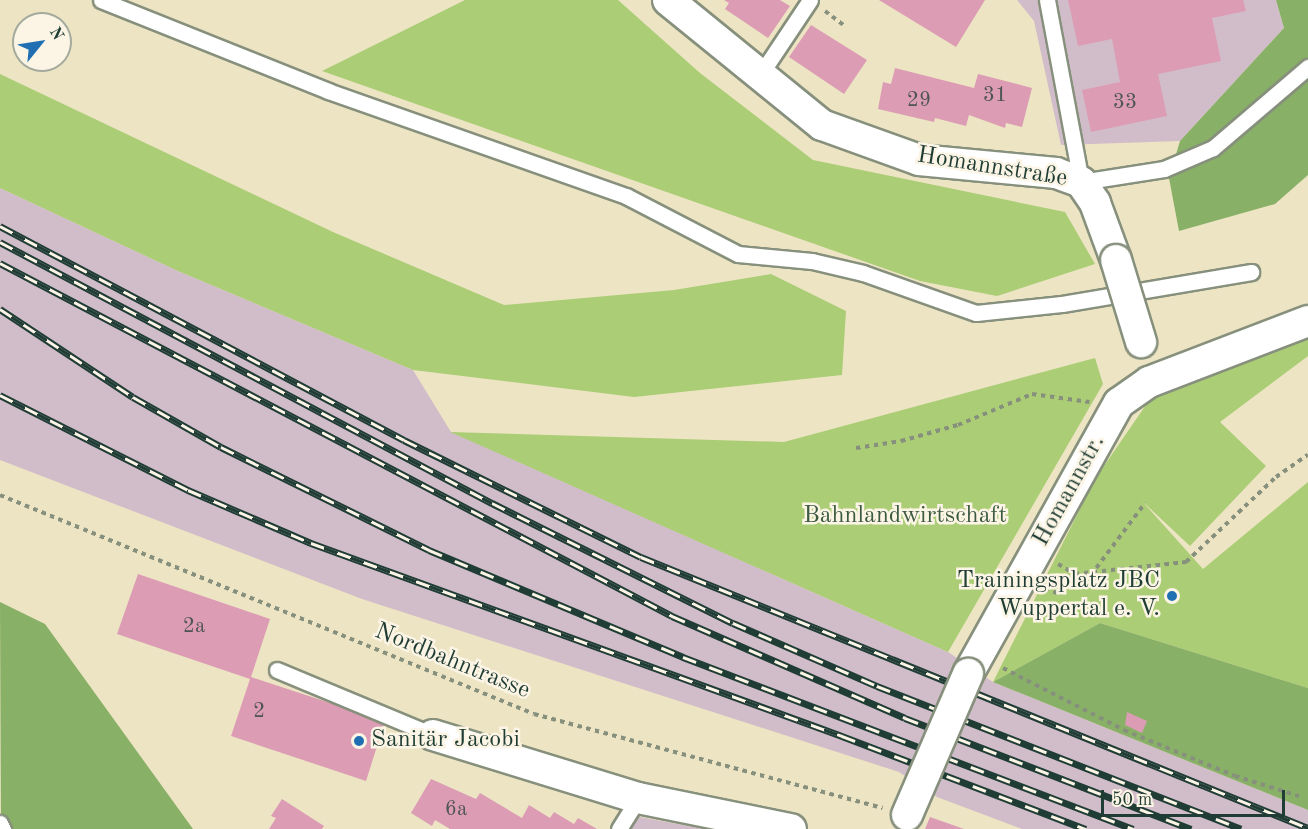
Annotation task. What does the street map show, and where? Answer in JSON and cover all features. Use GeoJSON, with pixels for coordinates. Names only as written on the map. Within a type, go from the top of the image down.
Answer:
{"type":"FeatureCollection","features":[{"type":"Feature","properties":{"kind":"street","name":"Homannstraße"},"geometry":{"type":"LineString","coordinates":[[668,0],[822,125],[919,160],[1056,173],[1081,182],[1095,203],[1116,260],[1141,342],[1149,382]]}},
{"type":"Feature","properties":{"kind":"street","name":"Homannstr."},"geometry":{"type":"LineString","coordinates":[[904,822],[974,665],[1021,576],[1119,403],[1149,382],[1308,321]]}},
{"type":"Feature","properties":{"kind":"street"},"geometry":{"type":"LineString","coordinates":[[433,735],[638,798],[791,829]]}},
{"type":"Feature","properties":{"kind":"lane"},"geometry":{"type":"LineString","coordinates":[[101,0],[328,91],[626,196],[738,254],[812,261],[863,273],[976,313],[1062,304],[1251,272]]}},
{"type":"Feature","properties":{"kind":"lane"},"geometry":{"type":"LineString","coordinates":[[760,75],[810,0]]}},
{"type":"Feature","properties":{"kind":"lane"},"geometry":{"type":"LineString","coordinates":[[1047,0],[1081,182],[1164,169],[1213,148],[1308,67]]}},
{"type":"Feature","properties":{"kind":"lane"},"geometry":{"type":"LineString","coordinates":[[277,670],[433,735]]}},
{"type":"Feature","properties":{"kind":"lane"},"geometry":{"type":"LineString","coordinates":[[619,829],[638,798]]}},
{"type":"Feature","properties":{"kind":"lane"},"geometry":{"type":"LineString","coordinates":[[0,823],[3,829]]}},
{"type":"Feature","properties":{"kind":"path"},"geometry":{"type":"LineString","coordinates":[[856,448],[901,441],[958,425],[1032,394],[1119,403]]}},
{"type":"Feature","properties":{"kind":"path"},"geometry":{"type":"LineString","coordinates":[[1021,576],[1059,594],[1075,574],[1090,576],[1186,562],[1276,477],[1308,455]]}},
{"type":"Feature","properties":{"kind":"path","name":"Nordbahntrasse"},"geometry":{"type":"LineString","coordinates":[[0,495],[534,714],[904,822]]}},
{"type":"Feature","properties":{"kind":"path"},"geometry":{"type":"LineString","coordinates":[[1090,576],[1145,503]]}},
{"type":"Feature","properties":{"kind":"path"},"geometry":{"type":"LineString","coordinates":[[974,665],[1235,776],[1299,796]]}},
{"type":"Feature","properties":{"kind":"shaded area"},"geometry":{"type":"Polygon","coordinates":[[[1017,0],[1276,0],[1284,28],[1180,141],[1061,145],[1034,21],[1017,0]]]}},
{"type":"Feature","properties":{"kind":"shaded area"},"geometry":{"type":"Polygon","coordinates":[[[0,188],[178,271],[413,370],[451,432],[948,652],[993,682],[1308,810],[1308,829],[1022,829],[937,797],[899,772],[362,599],[0,460],[0,188]]]}},
{"type":"Feature","properties":{"kind":"shaded area"},"geometry":{"type":"Polygon","coordinates":[[[640,817],[704,829],[626,829],[632,819],[640,817]]]}},
{"type":"Feature","properties":{"kind":"green space"},"geometry":{"type":"Polygon","coordinates":[[[465,0],[618,0],[700,73],[813,160],[1065,212],[1095,264],[997,296],[920,281],[322,71],[465,0]]]}},
{"type":"Feature","properties":{"kind":"green space"},"geometry":{"type":"Polygon","coordinates":[[[1276,0],[1308,0],[1308,175],[1275,204],[1179,231],[1169,178],[1180,141],[1284,28],[1276,0]]]}},
{"type":"Feature","properties":{"kind":"green space"},"geometry":{"type":"Polygon","coordinates":[[[0,74],[333,232],[504,305],[674,290],[771,274],[846,311],[842,375],[634,397],[413,370],[178,271],[0,188],[0,74]]]}},
{"type":"Feature","properties":{"kind":"green space"},"geometry":{"type":"Polygon","coordinates":[[[1308,329],[1308,356],[1220,422],[1266,466],[1190,546],[1142,501],[1203,569],[1308,482],[1308,688],[1100,623],[993,682],[1095,479],[1148,402],[1169,381],[1308,329]]]}},
{"type":"Feature","properties":{"kind":"green space","name":"Bahnlandwirtschaft"},"geometry":{"type":"Polygon","coordinates":[[[1095,358],[1103,384],[948,652],[450,432],[784,442],[1095,358]]]}},
{"type":"Feature","properties":{"kind":"green space"},"geometry":{"type":"Polygon","coordinates":[[[0,602],[45,624],[193,829],[1,829],[0,602]]]}},
{"type":"Feature","properties":{"kind":"green space"},"geometry":{"type":"Polygon","coordinates":[[[1100,623],[1308,688],[1308,810],[993,682],[1100,623]]]}},
{"type":"Feature","properties":{"kind":"building"},"geometry":{"type":"Polygon","coordinates":[[[724,0],[780,0],[790,6],[768,38],[725,9],[729,3],[724,0]]]}},
{"type":"Feature","properties":{"kind":"building"},"geometry":{"type":"Polygon","coordinates":[[[879,0],[985,0],[956,47],[879,0]]]}},
{"type":"Feature","properties":{"kind":"building"},"geometry":{"type":"Polygon","coordinates":[[[1068,0],[1243,0],[1246,11],[1212,18],[1221,61],[1158,74],[1167,116],[1091,132],[1082,90],[1120,82],[1112,39],[1078,46],[1068,0]]]}},
{"type":"Feature","properties":{"kind":"building"},"geometry":{"type":"Polygon","coordinates":[[[811,25],[867,60],[844,94],[789,57],[811,25]]]}},
{"type":"Feature","properties":{"kind":"building"},"geometry":{"type":"Polygon","coordinates":[[[895,68],[974,88],[978,74],[1032,88],[1022,127],[1006,123],[1005,128],[969,115],[966,126],[935,118],[934,122],[878,109],[883,82],[891,84],[895,68]]]}},
{"type":"Feature","properties":{"kind":"building"},"geometry":{"type":"Polygon","coordinates":[[[138,574],[270,619],[251,677],[385,721],[366,781],[231,736],[250,679],[117,634],[138,574]]]}},
{"type":"Feature","properties":{"kind":"building"},"geometry":{"type":"Polygon","coordinates":[[[1127,712],[1147,721],[1142,733],[1125,725],[1127,712]]]}},
{"type":"Feature","properties":{"kind":"building"},"geometry":{"type":"Polygon","coordinates":[[[431,779],[476,799],[480,793],[522,818],[529,805],[550,818],[554,812],[574,824],[578,818],[597,829],[450,829],[435,820],[432,826],[411,813],[431,779]]]}},
{"type":"Feature","properties":{"kind":"building"},"geometry":{"type":"Polygon","coordinates":[[[282,799],[324,826],[322,829],[269,829],[276,818],[271,816],[282,799]]]}},
{"type":"Feature","properties":{"kind":"building"},"geometry":{"type":"Polygon","coordinates":[[[930,817],[964,829],[925,829],[930,817]]]}},
{"type":"Feature","properties":{"kind":"railway"},"geometry":{"type":"LineString","coordinates":[[0,226],[404,440],[641,557],[1308,828]]}},
{"type":"Feature","properties":{"kind":"railway"},"geometry":{"type":"LineString","coordinates":[[0,242],[492,503],[733,623],[877,686],[1241,829]]}},
{"type":"Feature","properties":{"kind":"railway"},"geometry":{"type":"LineString","coordinates":[[0,263],[672,616],[905,718],[1191,829]]}},
{"type":"Feature","properties":{"kind":"railway"},"geometry":{"type":"LineString","coordinates":[[0,309],[133,397],[221,447],[429,550],[683,657],[1133,829]]}},
{"type":"Feature","properties":{"kind":"railway"},"geometry":{"type":"LineString","coordinates":[[0,395],[188,490],[311,543],[842,736],[1086,829]]}},
{"type":"Feature","properties":{"kind":"place","name":"Trainingsplatz JBC Wuppertal e. V."},"geometry":{"type":"Point","coordinates":[1172,596]}},
{"type":"Feature","properties":{"kind":"place","name":"Sanitär Jacobi"},"geometry":{"type":"Point","coordinates":[359,741]}}]}
